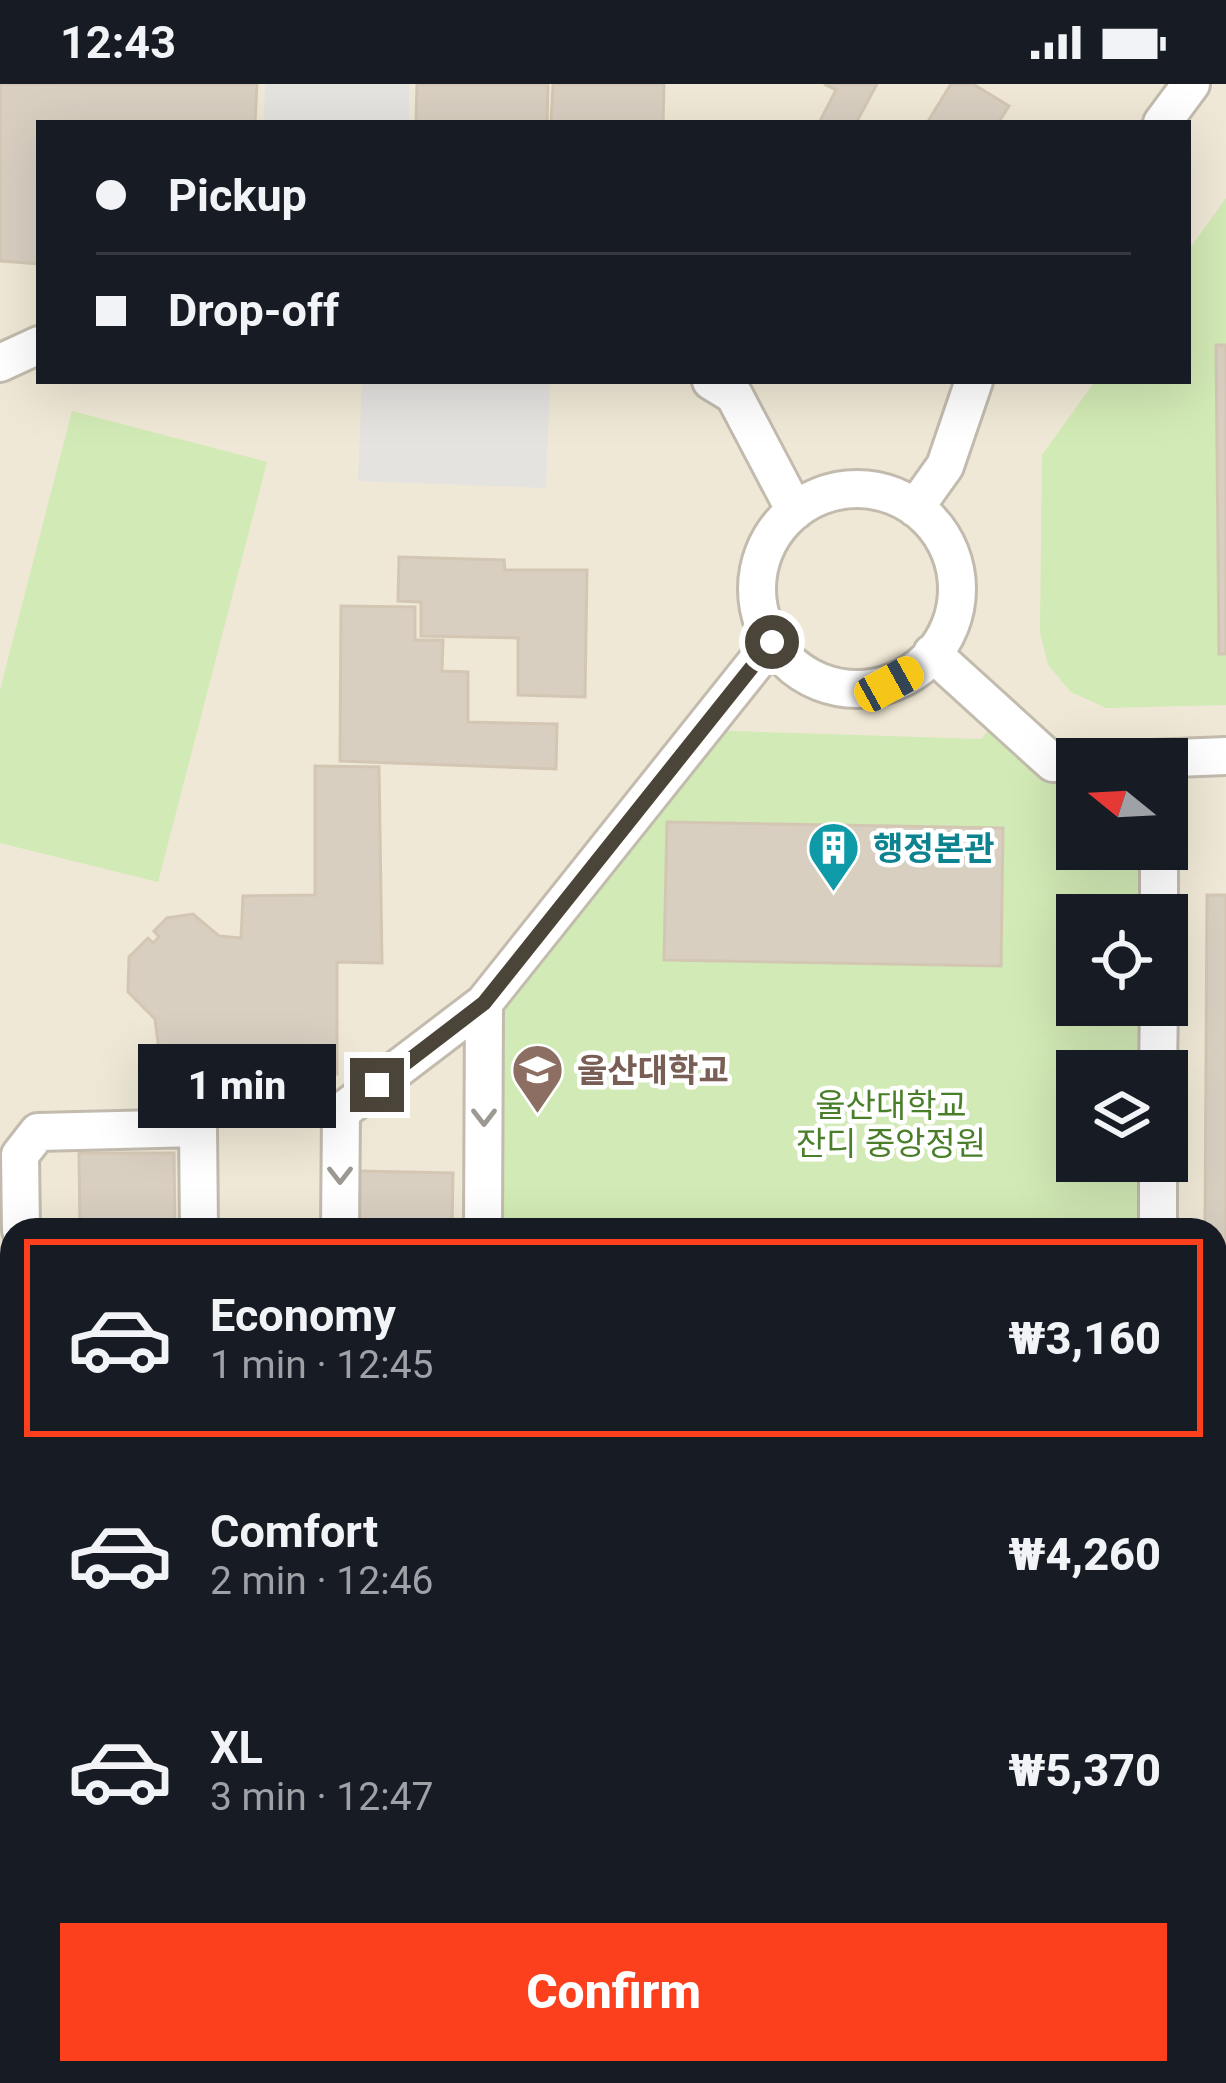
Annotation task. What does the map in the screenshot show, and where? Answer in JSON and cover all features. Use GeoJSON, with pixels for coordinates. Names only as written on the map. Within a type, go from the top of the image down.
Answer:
{"type":"FeatureCollection","features":[{"type":"Feature","properties":{"kind":"street"},"geometry":{"type":"LineString","coordinates":[[1164,120],[1191,84]]}},
{"type":"Feature","properties":{"kind":"street"},"geometry":{"type":"LineString","coordinates":[[0,363],[36,346]]}},
{"type":"Feature","properties":{"kind":"street"},"geometry":{"type":"LineString","coordinates":[[716,384],[734,395],[795,511]]}},
{"type":"Feature","properties":{"kind":"street"},"geometry":{"type":"LineString","coordinates":[[915,508],[945,466],[973,384]]}},
{"type":"Feature","properties":{"kind":"street"},"geometry":{"type":"LineString","coordinates":[[869,489],[900,497],[915,508],[945,540],[956,573],[955,608],[942,641],[920,667],[889,684],[855,689],[820,683],[791,664],[772,642],[758,608],[758,576],[766,546],[784,520],[808,500],[838,490],[869,489]]}},
{"type":"Feature","properties":{"kind":"street"},"geometry":{"type":"LineString","coordinates":[[340,1218],[341,1112],[484,1003],[772,642]]}},
{"type":"Feature","properties":{"kind":"street"},"geometry":{"type":"LineString","coordinates":[[932,653],[1056,764]]}},
{"type":"Feature","properties":{"kind":"street"},"geometry":{"type":"LineString","coordinates":[[1188,757],[1226,755]]}},
{"type":"Feature","properties":{"kind":"street"},"geometry":{"type":"LineString","coordinates":[[483,1218],[484,1003]]}},
{"type":"Feature","properties":{"kind":"street"},"geometry":{"type":"LineString","coordinates":[[21,1218],[20,1155],[38,1132],[198,1128],[200,1218]]}},
{"type":"Feature","properties":{"kind":"street"},"geometry":{"type":"LineString","coordinates":[[1158,1182],[1158,1218]]}},
{"type":"Feature","properties":{"kind":"shaded area","name":"울산대학교"},"geometry":{"type":"Polygon","coordinates":[[[0,84],[1226,84],[1226,1218],[0,1218],[0,84]]]}},
{"type":"Feature","properties":{"kind":"shaded area"},"geometry":{"type":"Polygon","coordinates":[[[265,84],[409,84],[409,120],[264,120],[265,84]]]}},
{"type":"Feature","properties":{"kind":"shaded area"},"geometry":{"type":"Polygon","coordinates":[[[362,384],[550,384],[546,488],[358,481],[362,384]]]}},
{"type":"Feature","properties":{"kind":"green space"},"geometry":{"type":"Polygon","coordinates":[[[1226,198],[1226,705],[1106,708],[1071,692],[1048,665],[1040,632],[1042,455],[1093,384],[1191,384],[1191,247],[1226,198]]]}},
{"type":"Feature","properties":{"kind":"green space"},"geometry":{"type":"Polygon","coordinates":[[[72,411],[267,462],[158,882],[0,843],[0,690],[72,411]]]}},
{"type":"Feature","properties":{"kind":"green space","name":"울산대학교 잔디 중앙정원"},"geometry":{"type":"Polygon","coordinates":[[[1001,716],[1056,749],[1056,870],[1159,870],[1159,894],[1056,894],[1056,1026],[1159,1026],[1158,1050],[1056,1050],[1056,1182],[1158,1182],[1158,1218],[483,1218],[484,1003],[703,730],[981,739],[1001,716]]]}},
{"type":"Feature","properties":{"kind":"building"},"geometry":{"type":"Polygon","coordinates":[[[0,84],[257,84],[255,120],[36,120],[36,264],[0,261],[0,84]]]}},
{"type":"Feature","properties":{"kind":"building"},"geometry":{"type":"Polygon","coordinates":[[[417,84],[548,84],[547,120],[416,120],[417,84]]]}},
{"type":"Feature","properties":{"kind":"building"},"geometry":{"type":"Polygon","coordinates":[[[553,84],[664,84],[663,120],[551,120],[553,84]]]}},
{"type":"Feature","properties":{"kind":"building"},"geometry":{"type":"Polygon","coordinates":[[[824,84],[877,84],[858,120],[821,120],[836,90],[824,84]]]}},
{"type":"Feature","properties":{"kind":"building"},"geometry":{"type":"Polygon","coordinates":[[[951,84],[973,84],[1009,106],[1000,120],[929,120],[951,84]]]}},
{"type":"Feature","properties":{"kind":"building"},"geometry":{"type":"Polygon","coordinates":[[[1216,345],[1226,345],[1226,654],[1219,654],[1216,345]]]}},
{"type":"Feature","properties":{"kind":"building"},"geometry":{"type":"Polygon","coordinates":[[[399,557],[504,560],[505,570],[587,570],[585,697],[518,695],[518,638],[421,636],[421,602],[398,601],[399,557]]]}},
{"type":"Feature","properties":{"kind":"building"},"geometry":{"type":"Polygon","coordinates":[[[341,606],[415,607],[415,640],[443,640],[442,671],[468,672],[468,722],[557,724],[556,769],[340,761],[341,606]]]}},
{"type":"Feature","properties":{"kind":"building"},"geometry":{"type":"Polygon","coordinates":[[[315,766],[379,767],[382,963],[337,962],[337,1074],[189,1075],[159,1050],[155,1019],[128,992],[129,957],[148,938],[153,943],[159,937],[154,931],[167,918],[193,914],[219,936],[241,938],[243,896],[315,895],[315,766]]]}},
{"type":"Feature","properties":{"kind":"building","name":"행정본관"},"geometry":{"type":"Polygon","coordinates":[[[667,822],[1003,828],[1001,966],[664,960],[667,822]]]}},
{"type":"Feature","properties":{"kind":"building"},"geometry":{"type":"Polygon","coordinates":[[[1207,895],[1226,895],[1226,1218],[1205,1218],[1207,895]]]}},
{"type":"Feature","properties":{"kind":"building"},"geometry":{"type":"Polygon","coordinates":[[[79,1153],[174,1153],[175,1218],[80,1218],[79,1153]]]}},
{"type":"Feature","properties":{"kind":"building"},"geometry":{"type":"Polygon","coordinates":[[[359,1171],[453,1173],[452,1218],[357,1218],[359,1171]]]}},
{"type":"Feature","properties":{"kind":"place","name":"행정본관"},"geometry":{"type":"Point","coordinates":[834,894]}},
{"type":"Feature","properties":{"kind":"place","name":"울산대학교"},"geometry":{"type":"Point","coordinates":[538,1116]}},
{"type":"Feature","properties":{"kind":"route"},"geometry":{"type":"LineString","coordinates":[[377,1085],[484,1003],[772,642]]}}]}
